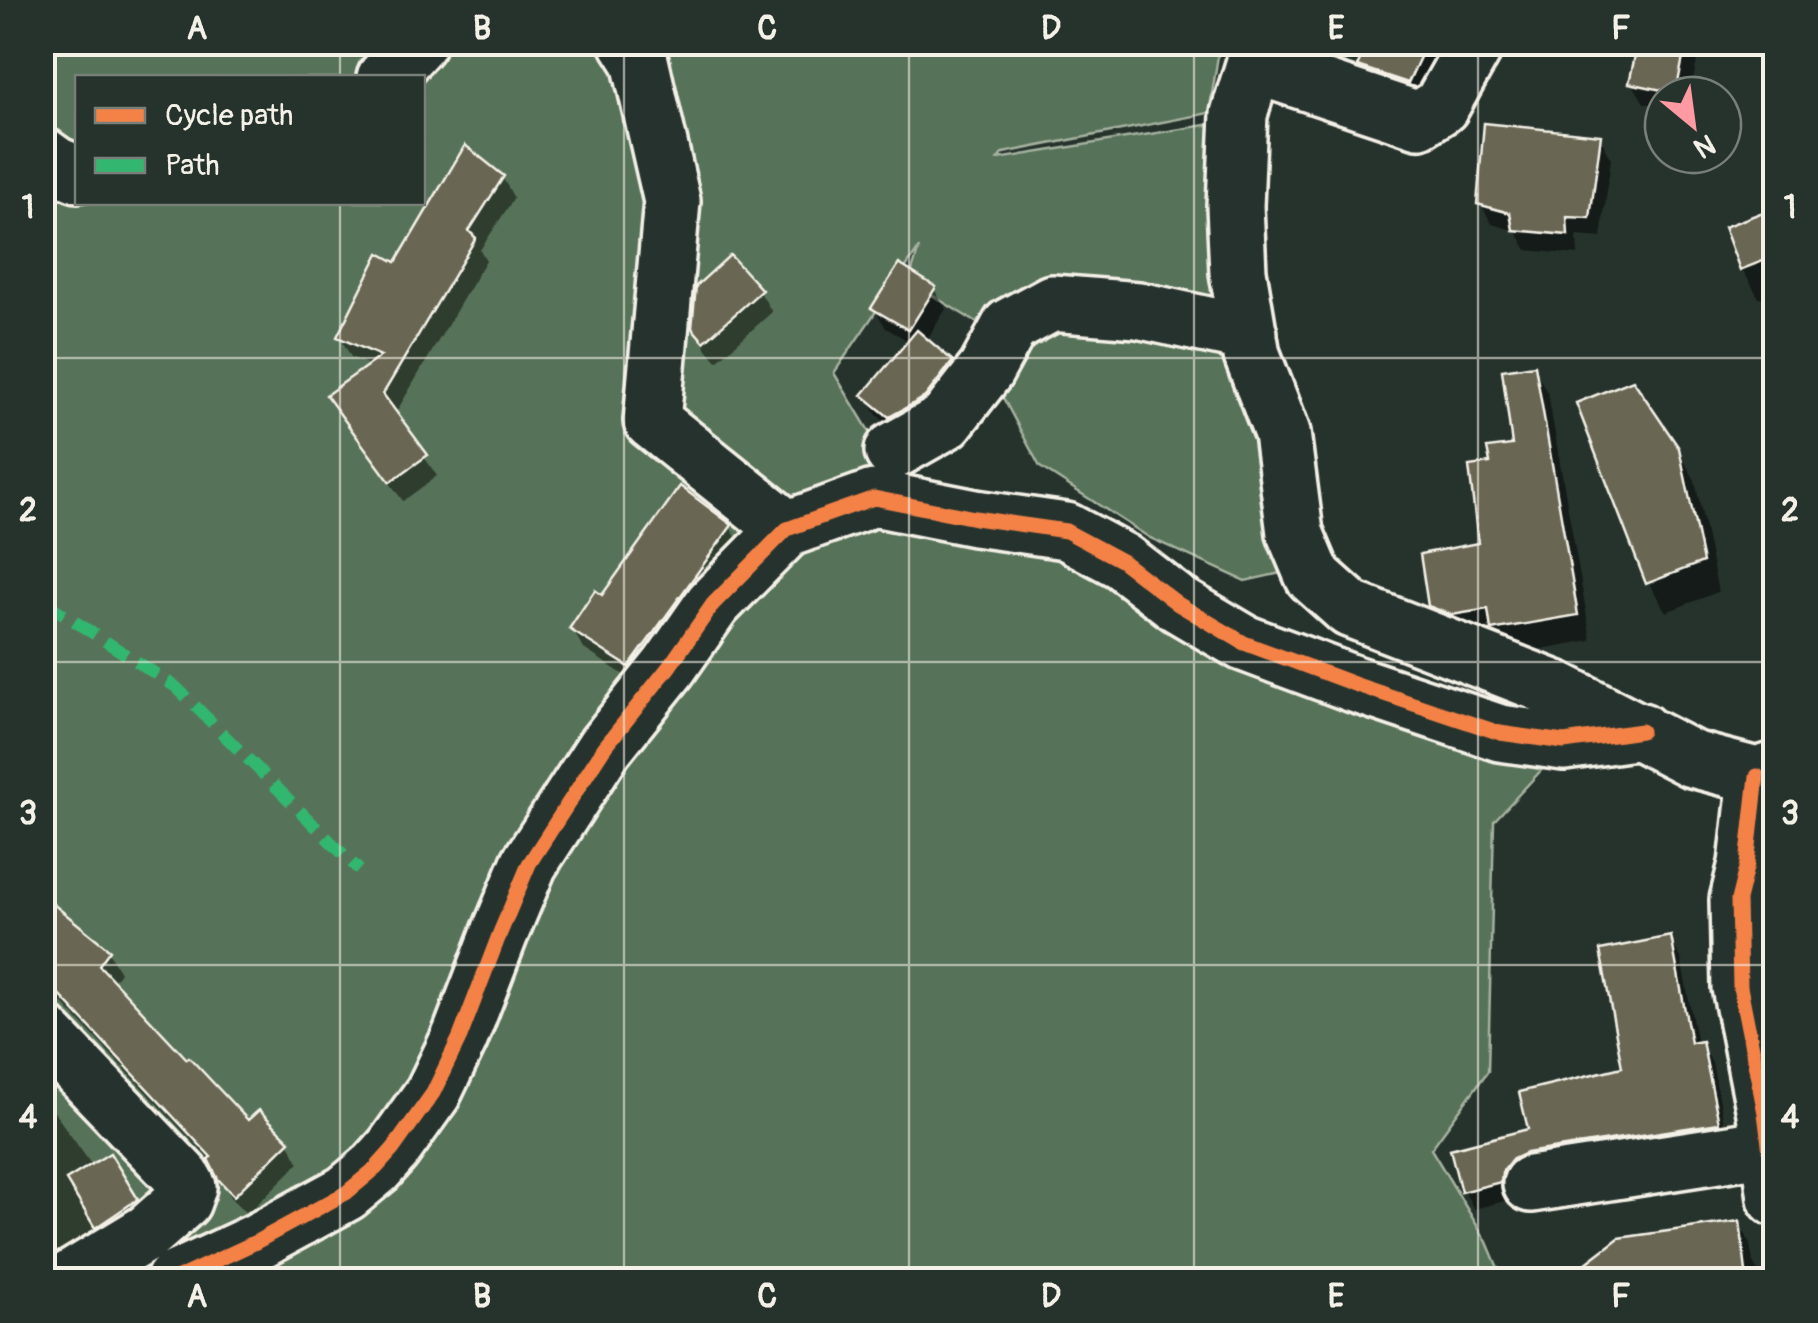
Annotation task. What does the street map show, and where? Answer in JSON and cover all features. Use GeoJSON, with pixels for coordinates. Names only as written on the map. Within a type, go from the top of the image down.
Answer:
{"type":"FeatureCollection","features":[{"type":"Feature","properties":{"kind":"street"},"geometry":{"type":"LineString","coordinates":[[388,75],[418,42]]}},
{"type":"Feature","properties":{"kind":"street"},"geometry":{"type":"LineString","coordinates":[[628,42],[640,61],[672,200],[652,420],[786,529]]}},
{"type":"Feature","properties":{"kind":"street"},"geometry":{"type":"LineString","coordinates":[[1477,42],[1440,106],[1418,120],[1257,54],[1239,114],[1235,206],[1238,272],[1252,355],[1282,433],[1296,533],[1313,576],[1350,610],[1558,690],[1692,759],[1766,773],[1738,900],[1740,987],[1772,1172],[1531,1184]]}},
{"type":"Feature","properties":{"kind":"street"},"geometry":{"type":"LineString","coordinates":[[42,155],[75,173]]}},
{"type":"Feature","properties":{"kind":"street"},"geometry":{"type":"LineString","coordinates":[[893,450],[946,422],[986,370],[1010,326],[1052,303],[1138,310],[1249,334]]}},
{"type":"Feature","properties":{"kind":"street"},"geometry":{"type":"LineString","coordinates":[[174,1280],[346,1194],[376,1168],[403,1135],[432,1093],[460,1037],[500,933],[540,848],[604,748],[713,604],[786,529],[874,498],[1066,531],[1122,561],[1178,604],[1244,642],[1354,684],[1500,732],[1564,742],[1641,732]]}},
{"type":"Feature","properties":{"kind":"street"},"geometry":{"type":"LineString","coordinates":[[42,1031],[184,1178],[188,1187],[183,1201],[148,1232],[69,1280]]}},
{"type":"Feature","properties":{"kind":"street"},"geometry":{"type":"LineString","coordinates":[[240,1280],[268,1266],[277,1256],[291,1224]]}},
{"type":"Feature","properties":{"kind":"green space"},"geometry":{"type":"Polygon","coordinates":[[[42,43],[1220,43],[1209,113],[1003,153],[998,159],[1218,123],[1247,323],[1205,327],[1248,404],[1294,570],[1245,581],[1150,538],[1040,467],[1000,392],[995,334],[909,281],[919,248],[834,373],[908,496],[1090,544],[1547,764],[1494,821],[1488,1071],[1431,1149],[1487,1242],[1503,1280],[43,1280],[42,43]]]}},
{"type":"Feature","properties":{"kind":"building"},"geometry":{"type":"Polygon","coordinates":[[[1369,42],[1427,42],[1408,83],[1357,66],[1369,42]]]}},
{"type":"Feature","properties":{"kind":"building"},"geometry":{"type":"Polygon","coordinates":[[[1638,42],[1686,42],[1680,75],[1643,75],[1643,86],[1629,83],[1638,42]]]}},
{"type":"Feature","properties":{"kind":"building"},"geometry":{"type":"Polygon","coordinates":[[[1484,123],[1601,135],[1590,218],[1567,217],[1568,235],[1513,230],[1510,213],[1477,204],[1484,123]]]}},
{"type":"Feature","properties":{"kind":"building"},"geometry":{"type":"Polygon","coordinates":[[[465,145],[504,176],[469,231],[476,238],[383,394],[428,455],[390,482],[326,395],[381,356],[337,337],[379,253],[396,262],[465,145]]]}},
{"type":"Feature","properties":{"kind":"building"},"geometry":{"type":"Polygon","coordinates":[[[1776,207],[1776,256],[1740,270],[1724,227],[1776,207]]]}},
{"type":"Feature","properties":{"kind":"building"},"geometry":{"type":"Polygon","coordinates":[[[730,255],[762,290],[704,342],[692,328],[696,286],[730,255]]]}},
{"type":"Feature","properties":{"kind":"building"},"geometry":{"type":"Polygon","coordinates":[[[899,264],[936,287],[909,330],[871,308],[899,264]]]}},
{"type":"Feature","properties":{"kind":"building"},"geometry":{"type":"Polygon","coordinates":[[[917,330],[953,361],[925,397],[889,417],[862,395],[917,330]]]}},
{"type":"Feature","properties":{"kind":"building"},"geometry":{"type":"Polygon","coordinates":[[[1535,365],[1578,615],[1491,630],[1488,609],[1452,615],[1428,606],[1420,554],[1478,543],[1469,466],[1490,463],[1487,448],[1512,445],[1502,370],[1535,365]]]}},
{"type":"Feature","properties":{"kind":"building"},"geometry":{"type":"Polygon","coordinates":[[[1633,380],[1679,448],[1703,562],[1646,584],[1576,403],[1633,380]]]}},
{"type":"Feature","properties":{"kind":"building"},"geometry":{"type":"Polygon","coordinates":[[[680,486],[732,525],[629,667],[569,629],[595,590],[602,595],[680,486]]]}},
{"type":"Feature","properties":{"kind":"building"},"geometry":{"type":"Polygon","coordinates":[[[42,895],[110,950],[99,965],[248,1120],[259,1110],[290,1141],[234,1196],[218,1179],[208,1159],[211,1157],[42,976],[42,895]]]}},
{"type":"Feature","properties":{"kind":"building"},"geometry":{"type":"Polygon","coordinates":[[[1671,936],[1691,1043],[1702,1041],[1719,1123],[1526,1153],[1511,1160],[1502,1172],[1501,1182],[1461,1192],[1450,1149],[1528,1129],[1519,1092],[1622,1067],[1600,950],[1671,936]]]}},
{"type":"Feature","properties":{"kind":"building"},"geometry":{"type":"Polygon","coordinates":[[[110,1153],[138,1199],[95,1228],[66,1180],[110,1153]]]}},
{"type":"Feature","properties":{"kind":"building"},"geometry":{"type":"Polygon","coordinates":[[[1740,1221],[1747,1280],[1564,1280],[1619,1238],[1740,1221]]]}},
{"type":"Feature","properties":{"kind":"marked path"},"geometry":{"type":"LineString","coordinates":[[42,603],[176,687],[359,870]]}},
{"type":"Feature","properties":{"kind":"cycle path"},"geometry":{"type":"LineString","coordinates":[[174,1280],[256,1242],[346,1193],[393,1149],[433,1093],[460,1037],[529,864],[604,748],[713,604],[787,529],[874,498],[1066,531],[1122,561],[1178,604],[1244,643],[1354,684],[1500,733],[1564,742],[1641,731]]}},
{"type":"Feature","properties":{"kind":"cycle path"},"geometry":{"type":"LineString","coordinates":[[1757,776],[1747,864],[1738,900],[1740,987],[1765,1113],[1776,1198]]}}]}
